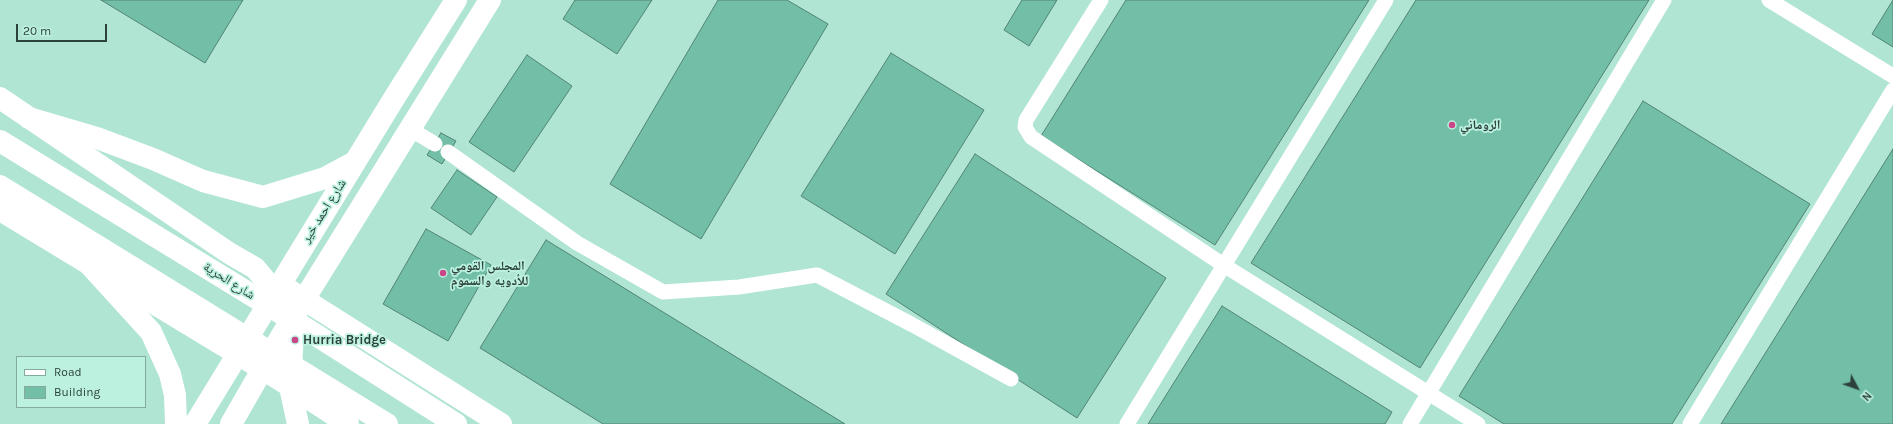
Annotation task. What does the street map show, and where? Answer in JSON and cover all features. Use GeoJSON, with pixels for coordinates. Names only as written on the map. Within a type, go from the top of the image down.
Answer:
{"type":"FeatureCollection","features":[{"type":"Feature","properties":{"kind":"main road","name":"شارع احمد خير"},"geometry":{"type":"LineString","coordinates":[[194,424],[456,0]]}},
{"type":"Feature","properties":{"kind":"main road"},"geometry":{"type":"LineString","coordinates":[[231,424],[299,307],[490,0]]}},
{"type":"Feature","properties":{"kind":"main road"},"geometry":{"type":"LineString","coordinates":[[0,98],[223,249],[255,268],[299,307],[501,424]]}},
{"type":"Feature","properties":{"kind":"main road"},"geometry":{"type":"LineString","coordinates":[[30,118],[97,138],[153,159],[203,181],[263,197],[325,178],[354,163]]}},
{"type":"Feature","properties":{"kind":"main road","name":"شارع الحرية"},"geometry":{"type":"LineString","coordinates":[[0,141],[287,317],[456,424]]}},
{"type":"Feature","properties":{"kind":"main road"},"geometry":{"type":"LineString","coordinates":[[0,186],[387,424]]}},
{"type":"Feature","properties":{"kind":"main road"},"geometry":{"type":"LineString","coordinates":[[0,210],[237,354],[348,424]]}},
{"type":"Feature","properties":{"kind":"main road"},"geometry":{"type":"LineString","coordinates":[[90,264],[151,332],[170,374],[175,395],[176,424]]}},
{"type":"Feature","properties":{"kind":"main road"},"geometry":{"type":"LineString","coordinates":[[298,424],[290,387],[299,307]]}},
{"type":"Feature","properties":{"kind":"lane"},"geometry":{"type":"LineString","coordinates":[[1101,0],[1026,120],[1025,127],[1031,137],[1225,266],[1478,424]]}},
{"type":"Feature","properties":{"kind":"lane"},"geometry":{"type":"LineString","coordinates":[[1127,424],[1225,266],[1386,0]]}},
{"type":"Feature","properties":{"kind":"lane"},"geometry":{"type":"LineString","coordinates":[[1410,424],[1664,0]]}},
{"type":"Feature","properties":{"kind":"lane"},"geometry":{"type":"LineString","coordinates":[[1769,0],[1893,76]]}},
{"type":"Feature","properties":{"kind":"lane"},"geometry":{"type":"LineString","coordinates":[[1690,424],[1893,90]]}},
{"type":"Feature","properties":{"kind":"lane"},"geometry":{"type":"LineString","coordinates":[[410,129],[435,144]]}},
{"type":"Feature","properties":{"kind":"lane"},"geometry":{"type":"LineString","coordinates":[[448,152],[576,243],[663,292],[739,288],[817,275],[911,324],[1011,380]]}},
{"type":"Feature","properties":{"kind":"building"},"geometry":{"type":"Polygon","coordinates":[[[101,0],[243,0],[205,63],[101,0]]]}},
{"type":"Feature","properties":{"kind":"building"},"geometry":{"type":"Polygon","coordinates":[[[575,0],[652,0],[617,54],[563,19],[575,0]]]}},
{"type":"Feature","properties":{"kind":"building"},"geometry":{"type":"Polygon","coordinates":[[[718,0],[787,0],[828,24],[701,239],[610,184],[718,0]]]}},
{"type":"Feature","properties":{"kind":"building"},"geometry":{"type":"Polygon","coordinates":[[[1022,0],[1057,0],[1029,46],[1004,30],[1022,0]]]}},
{"type":"Feature","properties":{"kind":"building"},"geometry":{"type":"Polygon","coordinates":[[[1126,0],[1369,0],[1215,245],[1041,136],[1126,0]]]}},
{"type":"Feature","properties":{"kind":"building"},"geometry":{"type":"Polygon","coordinates":[[[1416,0],[1649,0],[1420,368],[1251,263],[1416,0]]]}},
{"type":"Feature","properties":{"kind":"building"},"geometry":{"type":"Polygon","coordinates":[[[1893,0],[1893,47],[1872,34],[1893,0]]]}},
{"type":"Feature","properties":{"kind":"building"},"geometry":{"type":"Polygon","coordinates":[[[891,53],[984,110],[895,254],[801,196],[891,53]]]}},
{"type":"Feature","properties":{"kind":"building"},"geometry":{"type":"Polygon","coordinates":[[[527,55],[572,86],[514,172],[469,142],[527,55]]]}},
{"type":"Feature","properties":{"kind":"building"},"geometry":{"type":"Polygon","coordinates":[[[1643,101],[1810,204],[1672,424],[1504,424],[1459,396],[1643,101]]]}},
{"type":"Feature","properties":{"kind":"building"},"geometry":{"type":"Polygon","coordinates":[[[441,133],[456,141],[442,164],[427,155],[441,133]]]}},
{"type":"Feature","properties":{"kind":"building"},"geometry":{"type":"Polygon","coordinates":[[[1893,149],[1893,424],[1721,424],[1893,149]]]}},
{"type":"Feature","properties":{"kind":"building"},"geometry":{"type":"Polygon","coordinates":[[[975,154],[1166,278],[1077,418],[886,294],[975,154]]]}},
{"type":"Feature","properties":{"kind":"building"},"geometry":{"type":"Polygon","coordinates":[[[457,170],[497,197],[471,235],[431,208],[457,170]]]}},
{"type":"Feature","properties":{"kind":"building"},"geometry":{"type":"Polygon","coordinates":[[[426,229],[491,265],[448,341],[383,304],[426,229]]]}},
{"type":"Feature","properties":{"kind":"building"},"geometry":{"type":"Polygon","coordinates":[[[546,240],[845,424],[603,424],[480,348],[546,240]]]}},
{"type":"Feature","properties":{"kind":"building"},"geometry":{"type":"Polygon","coordinates":[[[1222,306],[1392,412],[1385,424],[1148,424],[1222,306]]]}},
{"type":"Feature","properties":{"kind":"place","name":"الروماني"},"geometry":{"type":"Point","coordinates":[1452,125]}},
{"type":"Feature","properties":{"kind":"place","name":"المجلس القومي للأدويه والسموم"},"geometry":{"type":"Point","coordinates":[443,273]}},
{"type":"Feature","properties":{"kind":"place","name":"Hurria Bridge"},"geometry":{"type":"Point","coordinates":[295,340]}}]}
